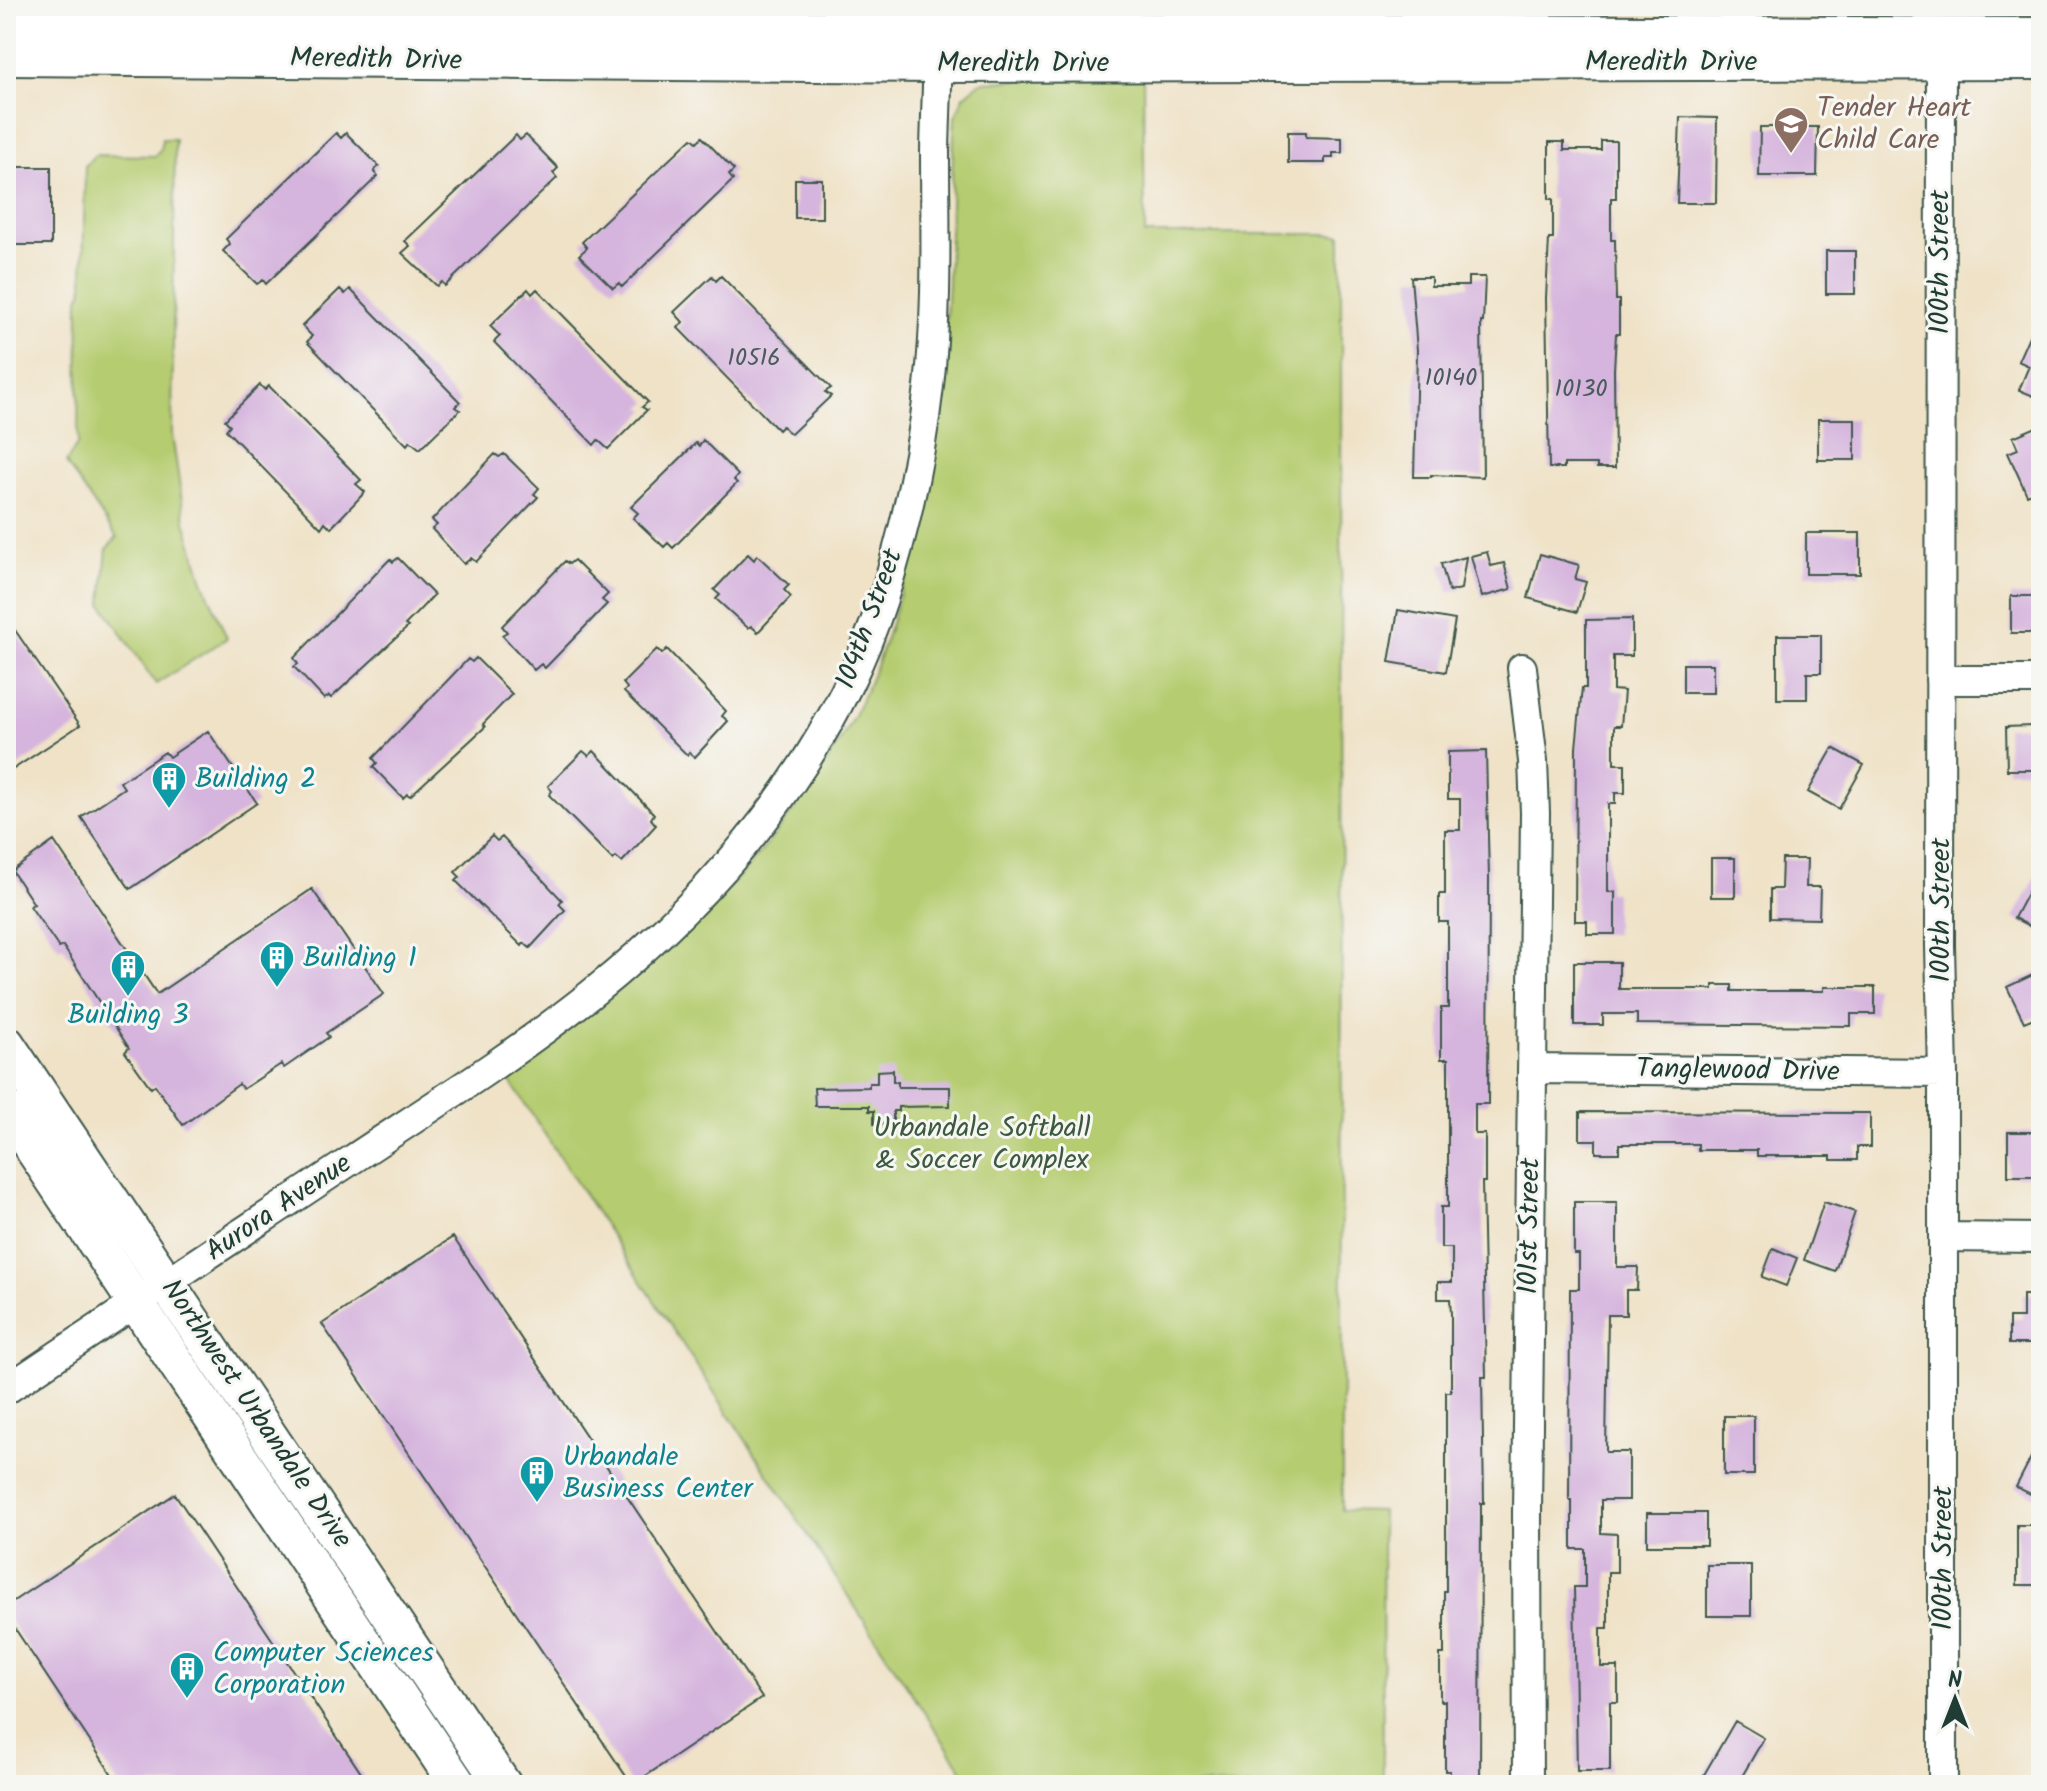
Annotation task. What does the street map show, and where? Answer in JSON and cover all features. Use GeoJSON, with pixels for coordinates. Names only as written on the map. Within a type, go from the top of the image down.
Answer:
{"type":"FeatureCollection","features":[{"type":"Feature","properties":{"kind":"main road","name":"Meredith Drive"},"geometry":{"type":"LineString","coordinates":[[6,22],[166,26],[422,16],[938,33]]}},
{"type":"Feature","properties":{"kind":"main road","name":"Meredith Drive"},"geometry":{"type":"LineString","coordinates":[[6,57],[938,33],[1416,34],[1940,48],[2041,61]]}},
{"type":"Feature","properties":{"kind":"main road","name":"Meredith Drive"},"geometry":{"type":"LineString","coordinates":[[1940,48],[2041,36]]}},
{"type":"Feature","properties":{"kind":"main road","name":"Northwest Urbandale Drive"},"geometry":{"type":"LineString","coordinates":[[6,1044],[503,1785]]}},
{"type":"Feature","properties":{"kind":"main road","name":"Northwest Urbandale Drive"},"geometry":{"type":"LineString","coordinates":[[6,1108],[458,1785]]}},
{"type":"Feature","properties":{"kind":"street","name":"104th Street"},"geometry":{"type":"LineString","coordinates":[[472,1080],[588,997],[676,920],[720,874],[765,819],[836,712],[882,602],[906,513],[930,383],[935,294],[938,33]]}},
{"type":"Feature","properties":{"kind":"street","name":"100th Street"},"geometry":{"type":"LineString","coordinates":[[1940,48],[1943,1785]]}},
{"type":"Feature","properties":{"kind":"street","name":"101st Street"},"geometry":{"type":"LineString","coordinates":[[1522,668],[1533,761],[1535,813],[1527,1513],[1528,1785]]}},
{"type":"Feature","properties":{"kind":"street"},"geometry":{"type":"LineString","coordinates":[[1940,680],[2041,680]]}},
{"type":"Feature","properties":{"kind":"street","name":"Tanglewood Drive"},"geometry":{"type":"LineString","coordinates":[[1532,1069],[1943,1073]]}},
{"type":"Feature","properties":{"kind":"street","name":"Aurora Avenue"},"geometry":{"type":"LineString","coordinates":[[6,1390],[472,1080]]}},
{"type":"Feature","properties":{"kind":"street"},"geometry":{"type":"LineString","coordinates":[[1943,1237],[2041,1238]]}},
{"type":"Feature","properties":{"kind":"green space","name":"Urbandale Softball & Soccer Complex"},"geometry":{"type":"Polygon","coordinates":[[[1143,74],[1145,234],[1341,234],[1342,1510],[1382,1511],[1383,1785],[972,1785],[506,1075],[649,965],[715,903],[773,837],[808,790],[840,741],[861,701],[893,616],[930,473],[945,340],[955,117],[964,96],[981,82],[1143,74]]]}},
{"type":"Feature","properties":{"kind":"green space"},"geometry":{"type":"Polygon","coordinates":[[[162,139],[175,139],[172,435],[185,521],[203,581],[227,638],[156,684],[102,604],[107,548],[117,538],[66,463],[78,443],[79,298],[83,291],[85,166],[95,155],[155,156],[161,149],[162,139]]]}},
{"type":"Feature","properties":{"kind":"building"},"geometry":{"type":"Polygon","coordinates":[[[1680,117],[1717,118],[1716,203],[1677,203],[1680,117]]]}},
{"type":"Feature","properties":{"kind":"building","name":"Tender Heart Child Care"},"geometry":{"type":"Polygon","coordinates":[[[1760,127],[1818,127],[1817,176],[1759,176],[1760,127]]]}},
{"type":"Feature","properties":{"kind":"building"},"geometry":{"type":"Polygon","coordinates":[[[1288,132],[1306,132],[1306,137],[1342,138],[1342,153],[1333,153],[1333,158],[1325,158],[1325,163],[1288,163],[1288,132]]]}},
{"type":"Feature","properties":{"kind":"building"},"geometry":{"type":"Polygon","coordinates":[[[336,133],[341,138],[346,133],[379,166],[374,171],[378,176],[266,284],[263,280],[257,284],[223,251],[230,244],[226,239],[336,133]]]}},
{"type":"Feature","properties":{"kind":"building"},"geometry":{"type":"Polygon","coordinates":[[[516,135],[520,140],[526,135],[558,168],[553,173],[557,178],[445,286],[442,282],[437,286],[402,253],[410,246],[405,241],[516,135]]]}},
{"type":"Feature","properties":{"kind":"building"},"geometry":{"type":"Polygon","coordinates":[[[702,137],[734,170],[729,175],[733,180],[622,287],[619,283],[613,288],[579,255],[587,248],[582,242],[692,138],[697,142],[702,137]]]}},
{"type":"Feature","properties":{"kind":"building"},"geometry":{"type":"Polygon","coordinates":[[[1601,141],[1616,141],[1616,198],[1611,198],[1611,240],[1615,240],[1616,300],[1619,300],[1619,334],[1616,334],[1614,370],[1615,468],[1597,468],[1597,464],[1564,464],[1564,468],[1549,468],[1546,298],[1549,239],[1553,239],[1553,199],[1549,199],[1549,142],[1564,142],[1564,150],[1601,150],[1601,141]]]}},
{"type":"Feature","properties":{"kind":"building"},"geometry":{"type":"Polygon","coordinates":[[[6,167],[51,167],[51,245],[6,245],[6,167]]]}},
{"type":"Feature","properties":{"kind":"building"},"geometry":{"type":"Polygon","coordinates":[[[795,179],[822,179],[822,218],[795,218],[795,179]]]}},
{"type":"Feature","properties":{"kind":"building"},"geometry":{"type":"Polygon","coordinates":[[[1826,251],[1855,251],[1855,294],[1826,294],[1826,251]]]}},
{"type":"Feature","properties":{"kind":"building"},"geometry":{"type":"Polygon","coordinates":[[[712,276],[716,281],[721,276],[831,388],[825,392],[831,396],[791,434],[782,426],[778,430],[678,328],[683,322],[674,312],[712,276]]]}},
{"type":"Feature","properties":{"kind":"building"},"geometry":{"type":"Polygon","coordinates":[[[1411,277],[1431,277],[1431,286],[1468,286],[1468,277],[1485,277],[1481,322],[1483,477],[1414,477],[1417,350],[1411,277]]]}},
{"type":"Feature","properties":{"kind":"building"},"geometry":{"type":"Polygon","coordinates":[[[340,289],[345,294],[350,289],[460,402],[455,407],[460,410],[420,449],[410,441],[407,445],[307,342],[312,336],[302,326],[340,289]]]}},
{"type":"Feature","properties":{"kind":"building"},"geometry":{"type":"Polygon","coordinates":[[[528,289],[532,294],[537,289],[648,402],[642,407],[647,410],[608,449],[598,440],[594,445],[494,342],[500,336],[490,326],[528,289]]]}},
{"type":"Feature","properties":{"kind":"building"},"geometry":{"type":"Polygon","coordinates":[[[2029,336],[2041,339],[2041,399],[2019,390],[2029,366],[2018,361],[2029,336]]]}},
{"type":"Feature","properties":{"kind":"building"},"geometry":{"type":"Polygon","coordinates":[[[260,385],[265,390],[269,386],[361,480],[356,484],[365,492],[331,528],[325,522],[321,528],[226,430],[230,425],[225,420],[260,385]]]}},
{"type":"Feature","properties":{"kind":"building"},"geometry":{"type":"Polygon","coordinates":[[[1818,419],[1855,419],[1855,460],[1818,460],[1818,419]]]}},
{"type":"Feature","properties":{"kind":"building"},"geometry":{"type":"Polygon","coordinates":[[[2041,425],[2041,489],[2027,495],[2008,453],[2018,449],[2013,437],[2041,425]]]}},
{"type":"Feature","properties":{"kind":"building"},"geometry":{"type":"Polygon","coordinates":[[[703,440],[738,475],[734,480],[737,483],[673,548],[668,543],[664,547],[633,518],[638,513],[631,507],[696,443],[699,446],[703,440]]]}},
{"type":"Feature","properties":{"kind":"building"},"geometry":{"type":"Polygon","coordinates":[[[495,454],[499,457],[504,454],[539,488],[534,494],[538,497],[476,562],[471,558],[464,564],[432,529],[437,525],[432,520],[495,454]]]}},
{"type":"Feature","properties":{"kind":"building"},"geometry":{"type":"Polygon","coordinates":[[[1806,533],[1860,533],[1860,574],[1806,574],[1806,533]]]}},
{"type":"Feature","properties":{"kind":"building"},"geometry":{"type":"Polygon","coordinates":[[[1487,552],[1491,566],[1504,563],[1511,589],[1482,597],[1471,556],[1487,552]]]}},
{"type":"Feature","properties":{"kind":"building"},"geometry":{"type":"Polygon","coordinates":[[[748,554],[754,560],[757,555],[789,585],[784,590],[791,597],[758,632],[751,626],[748,628],[716,599],[720,595],[714,590],[748,554]]]}},
{"type":"Feature","properties":{"kind":"building"},"geometry":{"type":"Polygon","coordinates":[[[1540,554],[1579,565],[1575,579],[1586,582],[1577,612],[1528,598],[1540,554]]]}},
{"type":"Feature","properties":{"kind":"building"},"geometry":{"type":"Polygon","coordinates":[[[1466,557],[1461,589],[1449,592],[1441,564],[1466,557]]]}},
{"type":"Feature","properties":{"kind":"building"},"geometry":{"type":"Polygon","coordinates":[[[398,558],[434,595],[405,625],[408,627],[331,698],[324,699],[294,667],[298,664],[294,658],[390,559],[393,562],[398,558]]]}},
{"type":"Feature","properties":{"kind":"building"},"geometry":{"type":"Polygon","coordinates":[[[574,560],[608,594],[602,600],[607,604],[545,668],[541,664],[534,670],[502,635],[507,632],[502,626],[565,561],[569,564],[574,560]]]}},
{"type":"Feature","properties":{"kind":"building"},"geometry":{"type":"Polygon","coordinates":[[[2011,596],[2041,596],[2041,633],[2011,633],[2011,596]]]}},
{"type":"Feature","properties":{"kind":"building"},"geometry":{"type":"Polygon","coordinates":[[[1398,610],[1455,620],[1446,672],[1389,662],[1398,610]]]}},
{"type":"Feature","properties":{"kind":"building"},"geometry":{"type":"Polygon","coordinates":[[[6,617],[80,725],[6,774],[6,617]]]}},
{"type":"Feature","properties":{"kind":"building"},"geometry":{"type":"Polygon","coordinates":[[[1632,619],[1632,656],[1613,656],[1613,690],[1624,691],[1621,726],[1614,726],[1614,764],[1625,764],[1625,793],[1615,793],[1615,804],[1608,804],[1608,892],[1615,892],[1615,934],[1587,934],[1587,921],[1575,921],[1576,748],[1582,688],[1586,688],[1586,620],[1632,619]]]}},
{"type":"Feature","properties":{"kind":"building"},"geometry":{"type":"Polygon","coordinates":[[[1777,635],[1821,635],[1821,673],[1807,673],[1807,699],[1777,699],[1777,635]]]}},
{"type":"Feature","properties":{"kind":"building"},"geometry":{"type":"Polygon","coordinates":[[[657,649],[662,654],[667,649],[726,711],[722,716],[728,721],[695,757],[689,752],[687,755],[624,692],[627,688],[623,683],[657,649]]]}},
{"type":"Feature","properties":{"kind":"building"},"geometry":{"type":"Polygon","coordinates":[[[476,658],[512,694],[483,724],[485,727],[410,796],[407,794],[403,798],[373,767],[377,763],[373,758],[468,659],[472,662],[476,658]]]}},
{"type":"Feature","properties":{"kind":"building"},"geometry":{"type":"Polygon","coordinates":[[[1683,664],[1713,664],[1713,693],[1683,693],[1683,664]]]}},
{"type":"Feature","properties":{"kind":"building"},"geometry":{"type":"Polygon","coordinates":[[[2031,726],[2031,736],[2041,736],[2041,770],[2007,770],[2006,727],[2031,726]]]}},
{"type":"Feature","properties":{"kind":"building","name":"Building 2"},"geometry":{"type":"Polygon","coordinates":[[[208,731],[257,803],[130,889],[81,817],[124,788],[120,782],[165,752],[169,757],[208,731]]]}},
{"type":"Feature","properties":{"kind":"building"},"geometry":{"type":"Polygon","coordinates":[[[1833,748],[1864,765],[1839,809],[1808,792],[1833,748]]]}},
{"type":"Feature","properties":{"kind":"building"},"geometry":{"type":"Polygon","coordinates":[[[583,751],[589,756],[594,751],[654,814],[651,819],[656,825],[622,862],[616,857],[613,860],[549,795],[552,791],[548,786],[583,751]]]}},
{"type":"Feature","properties":{"kind":"building"},"geometry":{"type":"Polygon","coordinates":[[[1486,751],[1488,1104],[1475,1104],[1475,1134],[1485,1134],[1485,1182],[1482,1182],[1486,1377],[1482,1377],[1484,1503],[1481,1503],[1480,1785],[1450,1785],[1450,1771],[1445,1771],[1445,1701],[1440,1701],[1440,1654],[1444,1654],[1446,1591],[1446,1392],[1451,1392],[1451,1314],[1450,1299],[1438,1299],[1438,1282],[1452,1282],[1452,1248],[1441,1248],[1441,1207],[1448,1207],[1448,1059],[1441,1059],[1441,1008],[1448,1008],[1448,922],[1439,922],[1439,894],[1445,894],[1445,830],[1460,830],[1460,799],[1448,799],[1448,752],[1486,751]]]}},
{"type":"Feature","properties":{"kind":"building"},"geometry":{"type":"Polygon","coordinates":[[[492,836],[497,841],[502,837],[562,900],[559,904],[565,910],[530,948],[524,943],[522,946],[456,881],[460,877],[455,872],[492,836]]]}},
{"type":"Feature","properties":{"kind":"building"},"geometry":{"type":"Polygon","coordinates":[[[54,841],[157,994],[312,889],[384,994],[326,1033],[329,1037],[284,1068],[281,1064],[243,1089],[239,1084],[183,1125],[155,1085],[151,1088],[125,1052],[129,1048],[63,946],[59,948],[30,906],[34,904],[12,871],[54,841]]]}},
{"type":"Feature","properties":{"kind":"building"},"geometry":{"type":"Polygon","coordinates":[[[1711,858],[1735,858],[1735,897],[1711,897],[1711,858]]]}},
{"type":"Feature","properties":{"kind":"building"},"geometry":{"type":"Polygon","coordinates":[[[1782,859],[1807,859],[1806,887],[1820,887],[1819,919],[1770,918],[1770,889],[1781,889],[1782,859]]]}},
{"type":"Feature","properties":{"kind":"building"},"geometry":{"type":"Polygon","coordinates":[[[2041,867],[2041,932],[2014,918],[2041,867]]]}},
{"type":"Feature","properties":{"kind":"building"},"geometry":{"type":"Polygon","coordinates":[[[1574,962],[1619,962],[1619,989],[1713,989],[1713,985],[1732,985],[1732,991],[1824,991],[1824,987],[1875,987],[1875,1014],[1851,1014],[1851,1026],[1637,1024],[1637,1014],[1603,1014],[1603,1025],[1574,1025],[1574,962]]]}},
{"type":"Feature","properties":{"kind":"building"},"geometry":{"type":"Polygon","coordinates":[[[2041,971],[2041,1015],[2024,1022],[2007,987],[2041,971]]]}},
{"type":"Feature","properties":{"kind":"building"},"geometry":{"type":"Polygon","coordinates":[[[893,1070],[893,1082],[898,1082],[898,1087],[950,1087],[950,1106],[898,1107],[898,1111],[893,1111],[893,1124],[874,1124],[874,1111],[869,1111],[869,1106],[815,1106],[814,1088],[869,1087],[869,1083],[877,1083],[877,1071],[893,1070]]]}},
{"type":"Feature","properties":{"kind":"building"},"geometry":{"type":"Polygon","coordinates":[[[1580,1112],[1870,1113],[1870,1147],[1857,1147],[1857,1160],[1831,1160],[1831,1156],[1757,1156],[1757,1150],[1698,1150],[1698,1144],[1619,1144],[1619,1153],[1596,1153],[1596,1140],[1580,1140],[1580,1112]]]}},
{"type":"Feature","properties":{"kind":"building"},"geometry":{"type":"Polygon","coordinates":[[[2008,1132],[2041,1132],[2041,1176],[2008,1176],[2008,1132]]]}},
{"type":"Feature","properties":{"kind":"building"},"geometry":{"type":"Polygon","coordinates":[[[1574,1202],[1617,1202],[1617,1267],[1638,1267],[1637,1290],[1626,1290],[1626,1315],[1608,1315],[1606,1452],[1629,1452],[1629,1500],[1601,1500],[1601,1533],[1617,1534],[1617,1572],[1608,1572],[1608,1628],[1601,1628],[1601,1667],[1618,1667],[1618,1702],[1610,1702],[1610,1771],[1577,1771],[1574,1587],[1585,1587],[1585,1549],[1572,1549],[1572,1500],[1569,1500],[1570,1289],[1579,1289],[1579,1254],[1574,1254],[1574,1202]]]}},
{"type":"Feature","properties":{"kind":"building"},"geometry":{"type":"Polygon","coordinates":[[[1824,1202],[1855,1212],[1835,1271],[1804,1260],[1824,1202]]]}},
{"type":"Feature","properties":{"kind":"building","name":"Urbandale Business Center"},"geometry":{"type":"Polygon","coordinates":[[[453,1237],[762,1698],[632,1785],[322,1324],[453,1237]]]}},
{"type":"Feature","properties":{"kind":"building"},"geometry":{"type":"Polygon","coordinates":[[[1773,1248],[1797,1258],[1786,1286],[1762,1277],[1773,1248]]]}},
{"type":"Feature","properties":{"kind":"building"},"geometry":{"type":"Polygon","coordinates":[[[2023,1295],[2041,1295],[2041,1344],[2009,1344],[2009,1318],[2023,1318],[2023,1295]]]}},
{"type":"Feature","properties":{"kind":"building"},"geometry":{"type":"Polygon","coordinates":[[[1724,1416],[1754,1416],[1754,1475],[1724,1475],[1724,1416]]]}},
{"type":"Feature","properties":{"kind":"building"},"geometry":{"type":"Polygon","coordinates":[[[2041,1438],[2041,1499],[2016,1487],[2041,1438]]]}},
{"type":"Feature","properties":{"kind":"building","name":"Computer Sciences Corporation"},"geometry":{"type":"Polygon","coordinates":[[[175,1494],[369,1785],[119,1785],[6,1615],[6,1606],[175,1494]]]}},
{"type":"Feature","properties":{"kind":"building"},"geometry":{"type":"Polygon","coordinates":[[[1647,1513],[1706,1513],[1706,1545],[1647,1545],[1647,1513]]]}},
{"type":"Feature","properties":{"kind":"building"},"geometry":{"type":"Polygon","coordinates":[[[2017,1525],[2041,1525],[2041,1585],[2017,1585],[2017,1525]]]}},
{"type":"Feature","properties":{"kind":"building"},"geometry":{"type":"Polygon","coordinates":[[[1707,1565],[1751,1565],[1751,1616],[1707,1616],[1707,1565]]]}},
{"type":"Feature","properties":{"kind":"building"},"geometry":{"type":"Polygon","coordinates":[[[1735,1721],[1764,1738],[1737,1785],[1698,1785],[1735,1721]]]}},
{"type":"Feature","properties":{"kind":"place","name":"Tender Heart Child Care"},"geometry":{"type":"Point","coordinates":[1791,155]}},
{"type":"Feature","properties":{"kind":"place","name":"Building 2"},"geometry":{"type":"Point","coordinates":[169,810]}},
{"type":"Feature","properties":{"kind":"place","name":"Building 1"},"geometry":{"type":"Point","coordinates":[277,989]}},
{"type":"Feature","properties":{"kind":"place","name":"Building 3"},"geometry":{"type":"Point","coordinates":[128,998]}},
{"type":"Feature","properties":{"kind":"place","name":"Urbandale Business Center"},"geometry":{"type":"Point","coordinates":[537,1504]}},
{"type":"Feature","properties":{"kind":"place","name":"Computer Sciences Corporation"},"geometry":{"type":"Point","coordinates":[187,1700]}}]}
